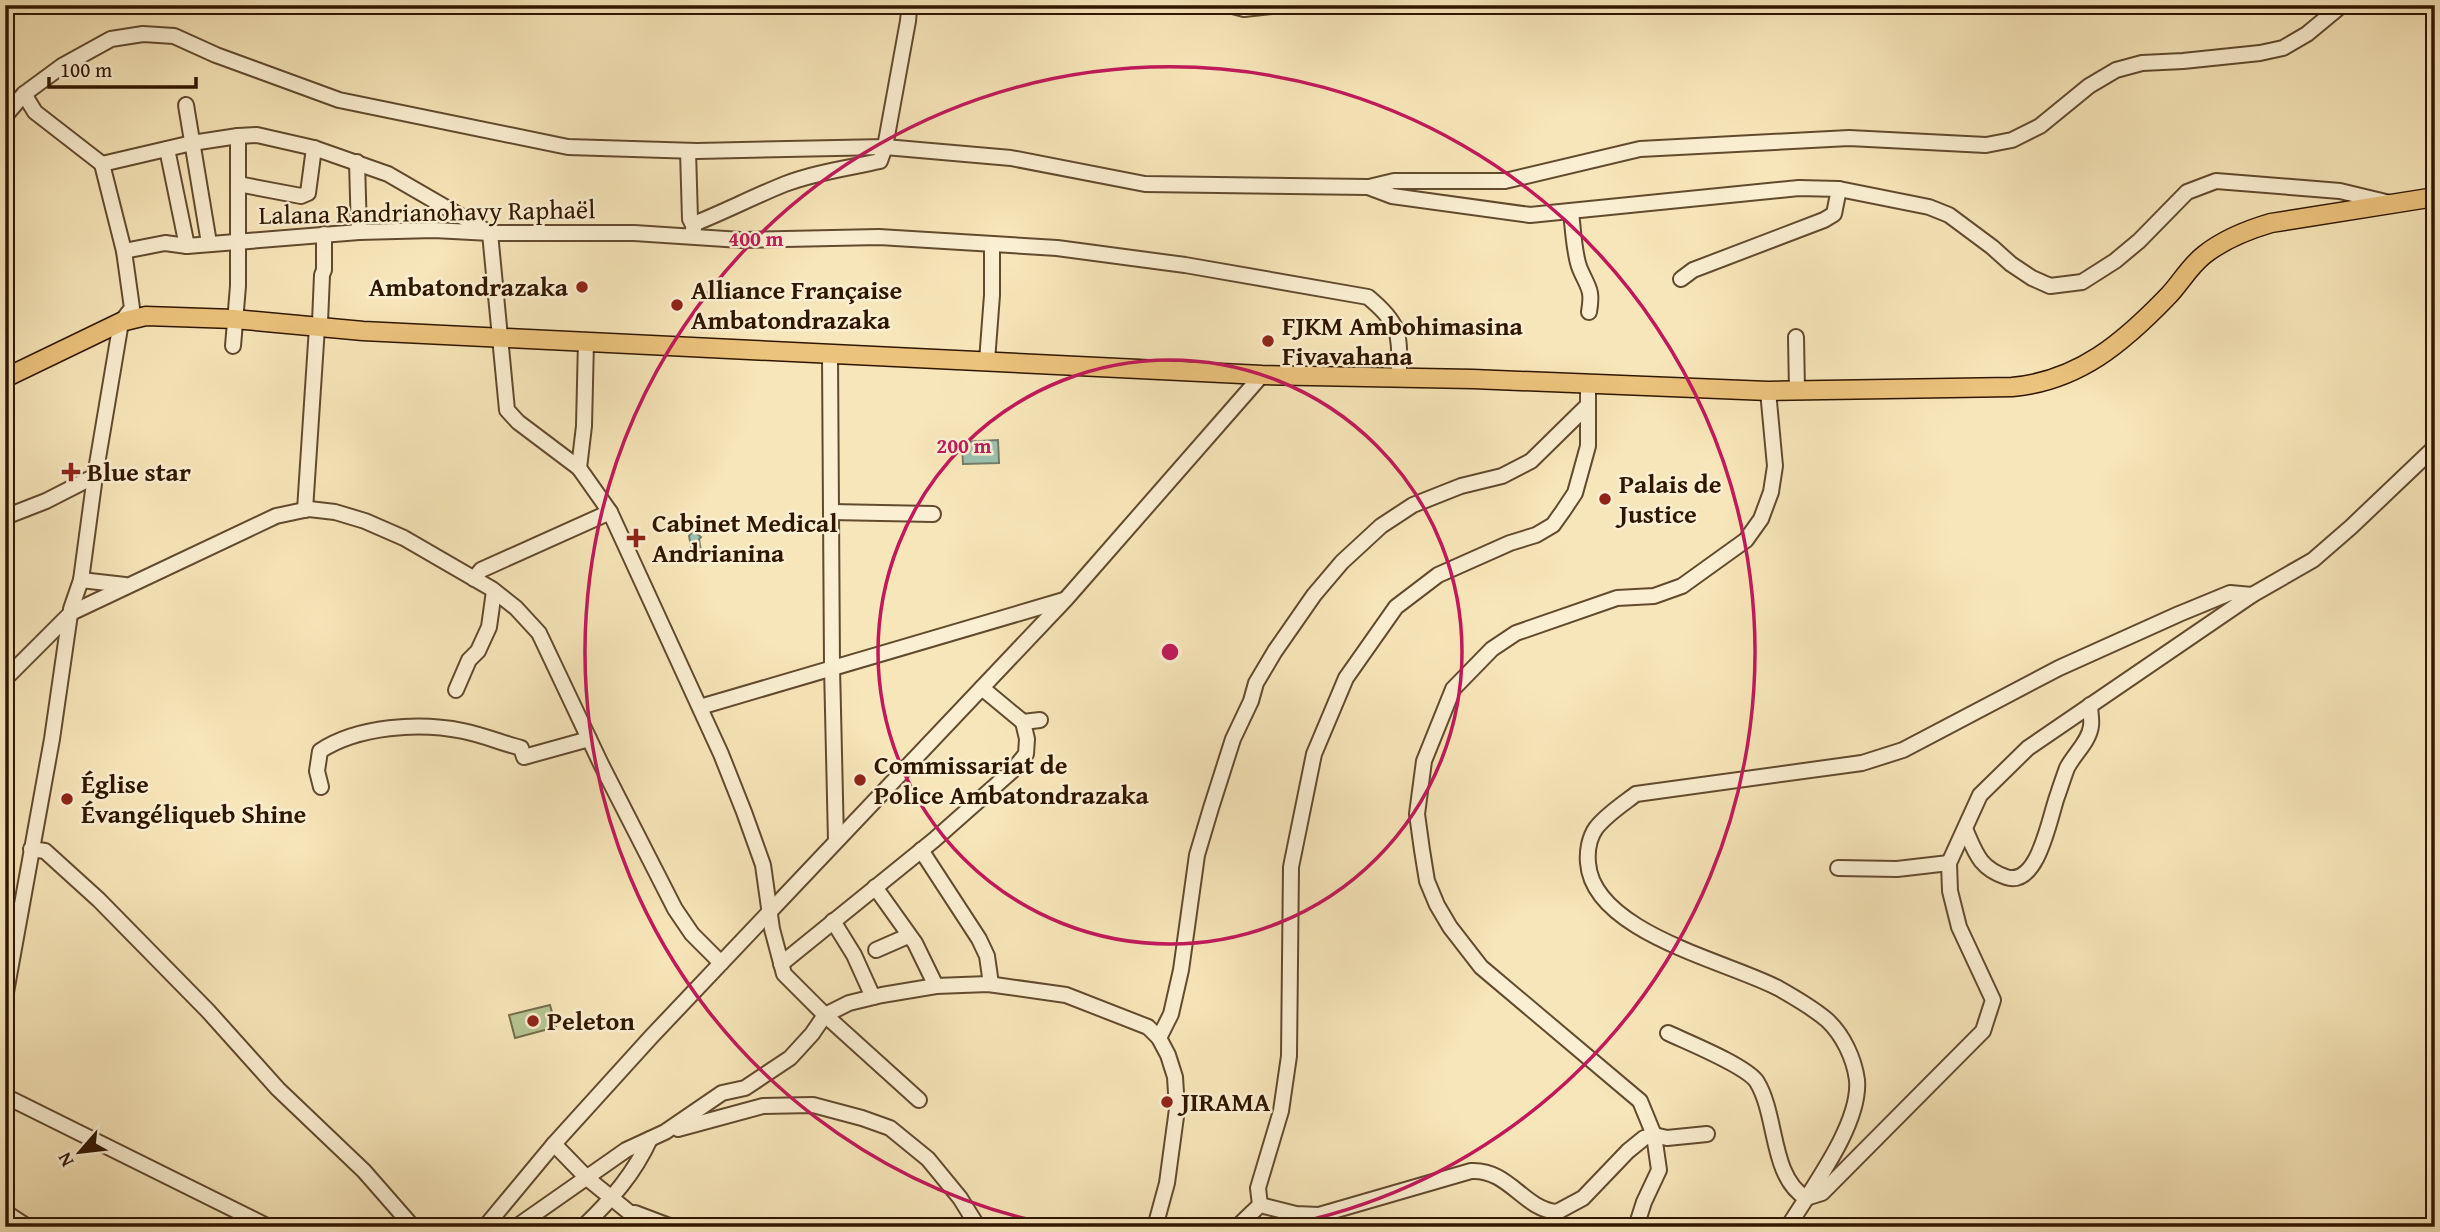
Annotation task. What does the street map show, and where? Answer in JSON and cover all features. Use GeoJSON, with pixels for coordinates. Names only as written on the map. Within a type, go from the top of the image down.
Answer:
{"type":"FeatureCollection","features":[{"type":"Feature","properties":{"kind":"main road"},"geometry":{"type":"LineString","coordinates":[[5,378],[121,323],[146,316],[830,355],[1262,375],[1768,391],[2012,387],[2036,385],[2060,378],[2113,348],[2133,332],[2202,256],[2224,241],[2246,231],[2271,223],[2435,197]]}},
{"type":"Feature","properties":{"kind":"street"},"geometry":{"type":"LineString","coordinates":[[692,231],[696,223],[786,184],[880,161],[885,147],[908,21],[909,10],[906,5]]}},
{"type":"Feature","properties":{"kind":"street"},"geometry":{"type":"LineString","coordinates":[[1229,5],[1244,9],[1282,5]]}},
{"type":"Feature","properties":{"kind":"street"},"geometry":{"type":"LineString","coordinates":[[5,116],[24,94],[62,66],[111,38],[143,34],[174,36],[216,55],[339,100],[568,147],[688,151],[885,147],[1010,158],[1145,184],[1368,187],[1394,181],[1505,181],[1640,149],[1849,138],[1986,145],[2012,140],[2040,126],[2089,86],[2116,70],[2142,63],[2173,63],[2260,54],[2283,48],[2307,34],[2342,5]]}},
{"type":"Feature","properties":{"kind":"street"},"geometry":{"type":"LineString","coordinates":[[5,998],[10,940],[31,849],[71,612],[81,580],[95,476],[121,323],[132,309],[124,251],[102,164],[35,112],[24,94]]}},
{"type":"Feature","properties":{"kind":"street"},"geometry":{"type":"LineString","coordinates":[[186,105],[209,243]]}},
{"type":"Feature","properties":{"kind":"street"},"geometry":{"type":"LineString","coordinates":[[5,116],[35,112]]}},
{"type":"Feature","properties":{"kind":"street"},"geometry":{"type":"LineString","coordinates":[[102,164],[192,143],[257,135],[314,148],[388,174],[490,233],[507,410],[518,422],[579,468],[610,512],[700,707],[744,811],[762,865],[772,929],[784,974],[825,1016],[919,1100]]}},
{"type":"Feature","properties":{"kind":"street"},"geometry":{"type":"LineString","coordinates":[[233,346],[238,286],[238,136]]}},
{"type":"Feature","properties":{"kind":"street"},"geometry":{"type":"LineString","coordinates":[[238,184],[301,196],[308,193],[314,148]]}},
{"type":"Feature","properties":{"kind":"street"},"geometry":{"type":"LineString","coordinates":[[167,149],[187,246]]}},
{"type":"Feature","properties":{"kind":"street"},"geometry":{"type":"LineString","coordinates":[[688,151],[692,231]]}},
{"type":"Feature","properties":{"kind":"street"},"geometry":{"type":"LineString","coordinates":[[357,162],[359,232]]}},
{"type":"Feature","properties":{"kind":"street"},"geometry":{"type":"LineString","coordinates":[[1368,187],[1392,196],[1530,215],[1798,188],[1839,189],[1928,207],[1948,215],[2011,264],[2050,286],[2082,282],[2115,261],[2139,241],[2187,192],[2216,181],[2340,191],[2392,204]]}},
{"type":"Feature","properties":{"kind":"street"},"geometry":{"type":"LineString","coordinates":[[1681,279],[1693,270],[1824,220],[1834,214],[1839,189]]}},
{"type":"Feature","properties":{"kind":"street"},"geometry":{"type":"LineString","coordinates":[[1571,212],[1579,268],[1588,281],[1591,298],[1589,312]]}},
{"type":"Feature","properties":{"kind":"street","name":"Lalana Randrianohavy Raphaël"},"geometry":{"type":"LineString","coordinates":[[124,251],[165,243],[187,246],[324,234],[434,230],[490,233],[692,231],[741,240],[879,237],[1057,248],[1185,265],[1368,297],[1384,311],[1399,335],[1399,378]]}},
{"type":"Feature","properties":{"kind":"street"},"geometry":{"type":"LineString","coordinates":[[305,510],[324,234]]}},
{"type":"Feature","properties":{"kind":"street"},"geometry":{"type":"LineString","coordinates":[[987,361],[992,295],[992,244]]}},
{"type":"Feature","properties":{"kind":"street"},"geometry":{"type":"LineString","coordinates":[[1796,337],[1797,391]]}},
{"type":"Feature","properties":{"kind":"street"},"geometry":{"type":"LineString","coordinates":[[579,468],[584,426],[586,341]]}},
{"type":"Feature","properties":{"kind":"street"},"geometry":{"type":"LineString","coordinates":[[830,355],[836,841]]}},
{"type":"Feature","properties":{"kind":"street"},"geometry":{"type":"LineString","coordinates":[[485,1227],[554,1144],[721,963],[1066,599],[1262,375]]}},
{"type":"Feature","properties":{"kind":"street"},"geometry":{"type":"LineString","coordinates":[[1260,1205],[1258,1188],[1281,1111],[1289,1056],[1291,867],[1314,754],[1346,678],[1396,607],[1437,575],[1510,543],[1536,535],[1555,523],[1575,493],[1588,446],[1588,385]]}},
{"type":"Feature","properties":{"kind":"street"},"geometry":{"type":"LineString","coordinates":[[1636,1227],[1644,1202],[1660,1170],[1654,1135],[1640,1101],[1481,967],[1450,927],[1427,881],[1422,850],[1417,814],[1424,761],[1453,689],[1492,649],[1516,633],[1614,599],[1654,596],[1682,586],[1746,540],[1761,519],[1771,492],[1775,466],[1768,391]]}},
{"type":"Feature","properties":{"kind":"street"},"geometry":{"type":"LineString","coordinates":[[1158,1038],[1171,1014],[1179,981],[1198,855],[1211,808],[1233,739],[1251,701],[1256,683],[1275,651],[1334,571],[1381,526],[1413,505],[1461,486],[1502,476],[1531,461],[1587,406]]}},
{"type":"Feature","properties":{"kind":"street"},"geometry":{"type":"LineString","coordinates":[[1806,1198],[1822,1193],[1975,1039],[1987,1022],[1993,1000],[1959,927],[1950,891],[1949,863],[1966,831],[1980,795],[2028,748],[2252,595],[2313,560],[2435,447]]}},
{"type":"Feature","properties":{"kind":"street"},"geometry":{"type":"LineString","coordinates":[[5,517],[46,501],[95,476]]}},
{"type":"Feature","properties":{"kind":"street"},"geometry":{"type":"LineString","coordinates":[[5,679],[71,612],[276,516],[305,510],[335,512],[365,521],[404,538],[494,591],[516,608],[539,633],[675,909],[692,934],[721,963]]}},
{"type":"Feature","properties":{"kind":"street"},"geometry":{"type":"LineString","coordinates":[[474,579],[481,570],[610,512]]}},
{"type":"Feature","properties":{"kind":"street"},"geometry":{"type":"LineString","coordinates":[[831,512],[933,514]]}},
{"type":"Feature","properties":{"kind":"street"},"geometry":{"type":"LineString","coordinates":[[81,580],[127,585]]}},
{"type":"Feature","properties":{"kind":"street"},"geometry":{"type":"LineString","coordinates":[[456,690],[469,660],[478,651],[489,627],[494,591]]}},
{"type":"Feature","properties":{"kind":"street"},"geometry":{"type":"LineString","coordinates":[[1788,1227],[1845,1133],[1855,1110],[1857,1083],[1853,1063],[1843,1040],[1827,1020],[1776,987],[1699,957],[1611,909],[1595,891],[1588,874],[1587,853],[1595,830],[1611,813],[1636,794],[1862,763],[1902,750],[2060,668],[2179,614],[2230,593],[2252,595]]}},
{"type":"Feature","properties":{"kind":"street"},"geometry":{"type":"LineString","coordinates":[[700,707],[1066,599]]}},
{"type":"Feature","properties":{"kind":"street"},"geometry":{"type":"LineString","coordinates":[[781,964],[921,850],[1012,771],[1026,754],[1027,739],[1023,722],[982,688]]}},
{"type":"Feature","properties":{"kind":"street"},"geometry":{"type":"LineString","coordinates":[[1966,831],[1977,856],[1991,872],[2011,879],[2021,876],[2031,867],[2043,845],[2068,767],[2088,737],[2091,726],[2090,705]]}},
{"type":"Feature","properties":{"kind":"street"},"geometry":{"type":"LineString","coordinates":[[1023,722],[1040,720]]}},
{"type":"Feature","properties":{"kind":"street"},"geometry":{"type":"LineString","coordinates":[[321,787],[317,762],[320,751],[347,736],[365,731],[432,727],[465,731],[521,748],[524,757],[589,738]]}},
{"type":"Feature","properties":{"kind":"street"},"geometry":{"type":"LineString","coordinates":[[31,849],[45,851],[99,900],[208,1011],[278,1089],[365,1171],[413,1227]]}},
{"type":"Feature","properties":{"kind":"street"},"geometry":{"type":"LineString","coordinates":[[921,850],[979,939],[987,956],[991,984]]}},
{"type":"Feature","properties":{"kind":"street"},"geometry":{"type":"LineString","coordinates":[[1839,868],[1897,869],[1949,863]]}},
{"type":"Feature","properties":{"kind":"street"},"geometry":{"type":"LineString","coordinates":[[875,887],[915,943],[936,986]]}},
{"type":"Feature","properties":{"kind":"street"},"geometry":{"type":"LineString","coordinates":[[833,922],[854,955],[873,997]]}},
{"type":"Feature","properties":{"kind":"street"},"geometry":{"type":"LineString","coordinates":[[876,950],[908,936]]}},
{"type":"Feature","properties":{"kind":"street"},"geometry":{"type":"LineString","coordinates":[[516,1227],[625,1150],[665,1132],[722,1093],[745,1088],[790,1058],[825,1016],[849,1003],[936,986],[991,984],[1066,995],[1148,1027],[1158,1038],[1168,1055],[1175,1077],[1177,1109],[1167,1183],[1155,1227]]}},
{"type":"Feature","properties":{"kind":"street"},"geometry":{"type":"LineString","coordinates":[[1668,1033],[1721,1057],[1756,1080],[1773,1123],[1782,1170],[1797,1192],[1806,1198]]}},
{"type":"Feature","properties":{"kind":"street"},"geometry":{"type":"LineString","coordinates":[[5,1096],[269,1227]]}},
{"type":"Feature","properties":{"kind":"street"},"geometry":{"type":"LineString","coordinates":[[665,1132],[763,1106],[813,1105],[862,1118],[890,1128],[928,1159],[960,1198],[978,1227]]}},
{"type":"Feature","properties":{"kind":"street"},"geometry":{"type":"LineString","coordinates":[[1260,1205],[1296,1214],[1319,1215],[1471,1171],[1486,1170],[1500,1177],[1542,1209],[1557,1212],[1569,1208],[1583,1198],[1644,1138],[1654,1135],[1667,1138],[1707,1134]]}},
{"type":"Feature","properties":{"kind":"street"},"geometry":{"type":"LineString","coordinates":[[583,1227],[612,1199],[641,1159],[650,1139]]}},
{"type":"Feature","properties":{"kind":"street"},"geometry":{"type":"LineString","coordinates":[[554,1144],[587,1178],[630,1213],[672,1227]]}},
{"type":"Feature","properties":{"kind":"street"},"geometry":{"type":"LineString","coordinates":[[1237,1227],[1260,1205]]}},
{"type":"Feature","properties":{"kind":"street"},"geometry":{"type":"LineString","coordinates":[[5,1212],[28,1227]]}},
{"type":"Feature","properties":{"kind":"street"},"geometry":{"type":"LineString","coordinates":[[1553,1227],[1557,1212]]}},
{"type":"Feature","properties":{"kind":"green space","name":"Peleton"},"geometry":{"type":"Polygon","coordinates":[[[550,1005],[556,1027],[515,1038],[509,1015],[550,1005]]]}},
{"type":"Feature","properties":{"kind":"shaded area"},"geometry":{"type":"Polygon","coordinates":[[[998,440],[999,463],[963,464],[962,442],[998,440]]]}},
{"type":"Feature","properties":{"kind":"shaded area"},"geometry":{"type":"Polygon","coordinates":[[[693,531],[701,537],[701,551],[692,551],[689,536],[693,531]]]}},
{"type":"Feature","properties":{"kind":"place","name":"Ambatondrazaka"},"geometry":{"type":"Point","coordinates":[582,287]}},
{"type":"Feature","properties":{"kind":"place","name":"Alliance Française Ambatondrazaka"},"geometry":{"type":"Point","coordinates":[677,305]}},
{"type":"Feature","properties":{"kind":"place","name":"FJKM Ambohimasina Fivavahana"},"geometry":{"type":"Point","coordinates":[1268,341]}},
{"type":"Feature","properties":{"kind":"place","name":"Blue star"},"geometry":{"type":"Point","coordinates":[71,472]}},
{"type":"Feature","properties":{"kind":"place","name":"Palais de Justice"},"geometry":{"type":"Point","coordinates":[1605,499]}},
{"type":"Feature","properties":{"kind":"place","name":"Cabinet Medical Andrianina"},"geometry":{"type":"Point","coordinates":[636,538]}},
{"type":"Feature","properties":{"kind":"place","name":"Commissariat de Police Ambatondrazaka"},"geometry":{"type":"Point","coordinates":[860,780]}},
{"type":"Feature","properties":{"kind":"place","name":"Église Évangéliqueb Shine"},"geometry":{"type":"Point","coordinates":[67,799]}},
{"type":"Feature","properties":{"kind":"place","name":"Peleton"},"geometry":{"type":"Point","coordinates":[533,1021]}},
{"type":"Feature","properties":{"kind":"place","name":"JIRAMA"},"geometry":{"type":"Point","coordinates":[1167,1102]}}]}
